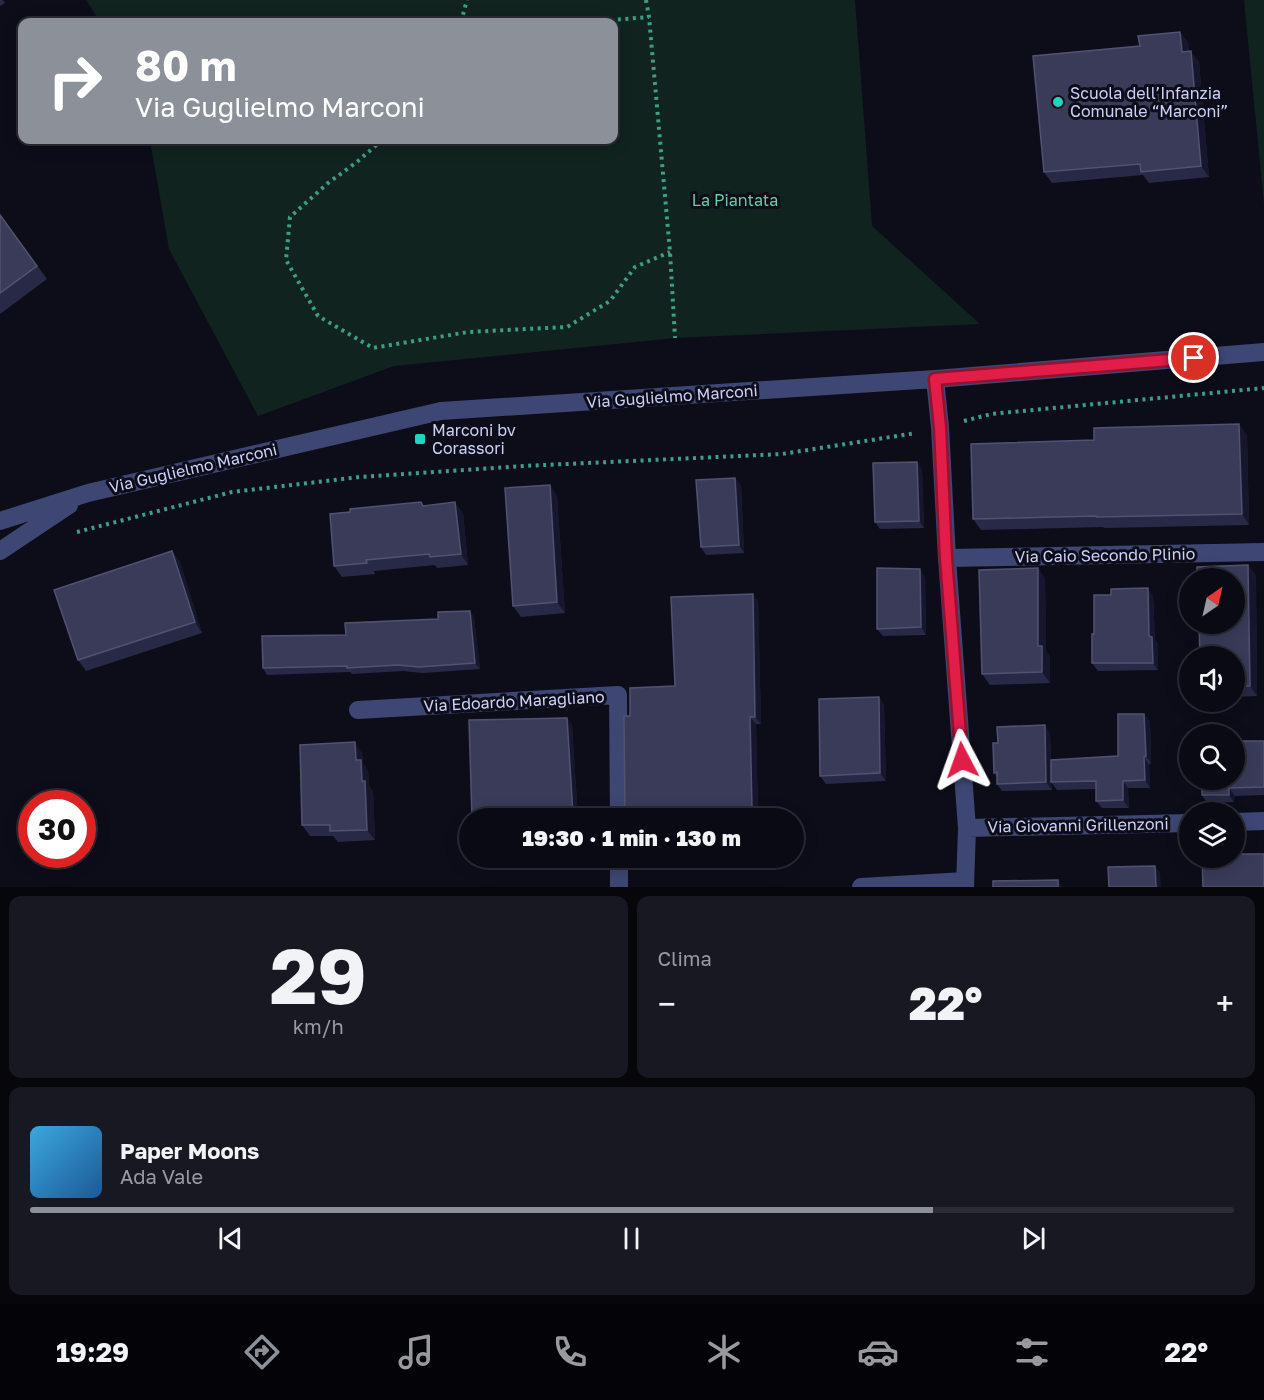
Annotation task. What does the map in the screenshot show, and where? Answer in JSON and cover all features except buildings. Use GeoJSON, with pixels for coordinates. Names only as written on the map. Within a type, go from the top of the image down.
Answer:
{"type":"FeatureCollection","features":[{"type":"Feature","properties":{"kind":"street","name":"Via Guglielmo Marconi"},"geometry":{"type":"LineString","coordinates":[[0,521],[88,493],[441,411],[935,379],[1264,352]]}},
{"type":"Feature","properties":{"kind":"street"},"geometry":{"type":"LineString","coordinates":[[861,887],[965,884],[967,828],[935,379]]}},
{"type":"Feature","properties":{"kind":"street","name":"Via Guglielmo Marconi"},"geometry":{"type":"LineString","coordinates":[[0,551],[88,493]]}},
{"type":"Feature","properties":{"kind":"street","name":"Via Caio Secondo Plinio"},"geometry":{"type":"LineString","coordinates":[[946,558],[1264,552]]}},
{"type":"Feature","properties":{"kind":"street","name":"Via Edoardo Maragliano"},"geometry":{"type":"LineString","coordinates":[[358,710],[618,695],[619,808]]}},
{"type":"Feature","properties":{"kind":"street"},"geometry":{"type":"LineString","coordinates":[[1245,822],[1264,821]]}},
{"type":"Feature","properties":{"kind":"street","name":"Via Giovanni Grillenzoni"},"geometry":{"type":"LineString","coordinates":[[967,828],[1179,823]]}},
{"type":"Feature","properties":{"kind":"street"},"geometry":{"type":"LineString","coordinates":[[619,868],[619,887]]}},
{"type":"Feature","properties":{"kind":"path"},"geometry":{"type":"LineString","coordinates":[[462,18],[468,0]]}},
{"type":"Feature","properties":{"kind":"path"},"geometry":{"type":"LineString","coordinates":[[646,0],[670,252],[675,338]]}},
{"type":"Feature","properties":{"kind":"path"},"geometry":{"type":"LineString","coordinates":[[618,20],[649,17]]}},
{"type":"Feature","properties":{"kind":"path"},"geometry":{"type":"LineString","coordinates":[[377,144],[290,217],[286,260],[318,316],[373,348],[468,332],[567,327],[610,301],[635,267],[670,252]]}},
{"type":"Feature","properties":{"kind":"path"},"geometry":{"type":"LineString","coordinates":[[66,535],[232,492],[360,477],[523,466],[782,454],[916,433],[991,414],[1264,388]]}},
{"type":"Feature","properties":{"kind":"green space","name":"La Piantata"},"geometry":{"type":"Polygon","coordinates":[[[86,0],[855,0],[872,226],[980,324],[675,338],[394,366],[258,416],[169,249],[151,144],[618,144],[618,18],[97,18],[86,0]]]}},
{"type":"Feature","properties":{"kind":"green space"},"geometry":{"type":"Polygon","coordinates":[[[1244,0],[1264,0],[1264,204],[1244,0]]]}},
{"type":"Feature","properties":{"kind":"place","name":"Scuola dell’Infanzia Comunale “Marconi”"},"geometry":{"type":"Point","coordinates":[1058,102]}},
{"type":"Feature","properties":{"kind":"place","name":"Marconi bv Corassori"},"geometry":{"type":"Point","coordinates":[420,439]}},
{"type":"Feature","properties":{"kind":"route"},"geometry":{"type":"LineString","coordinates":[[962,760],[935,379],[1194,358]]}}]}
